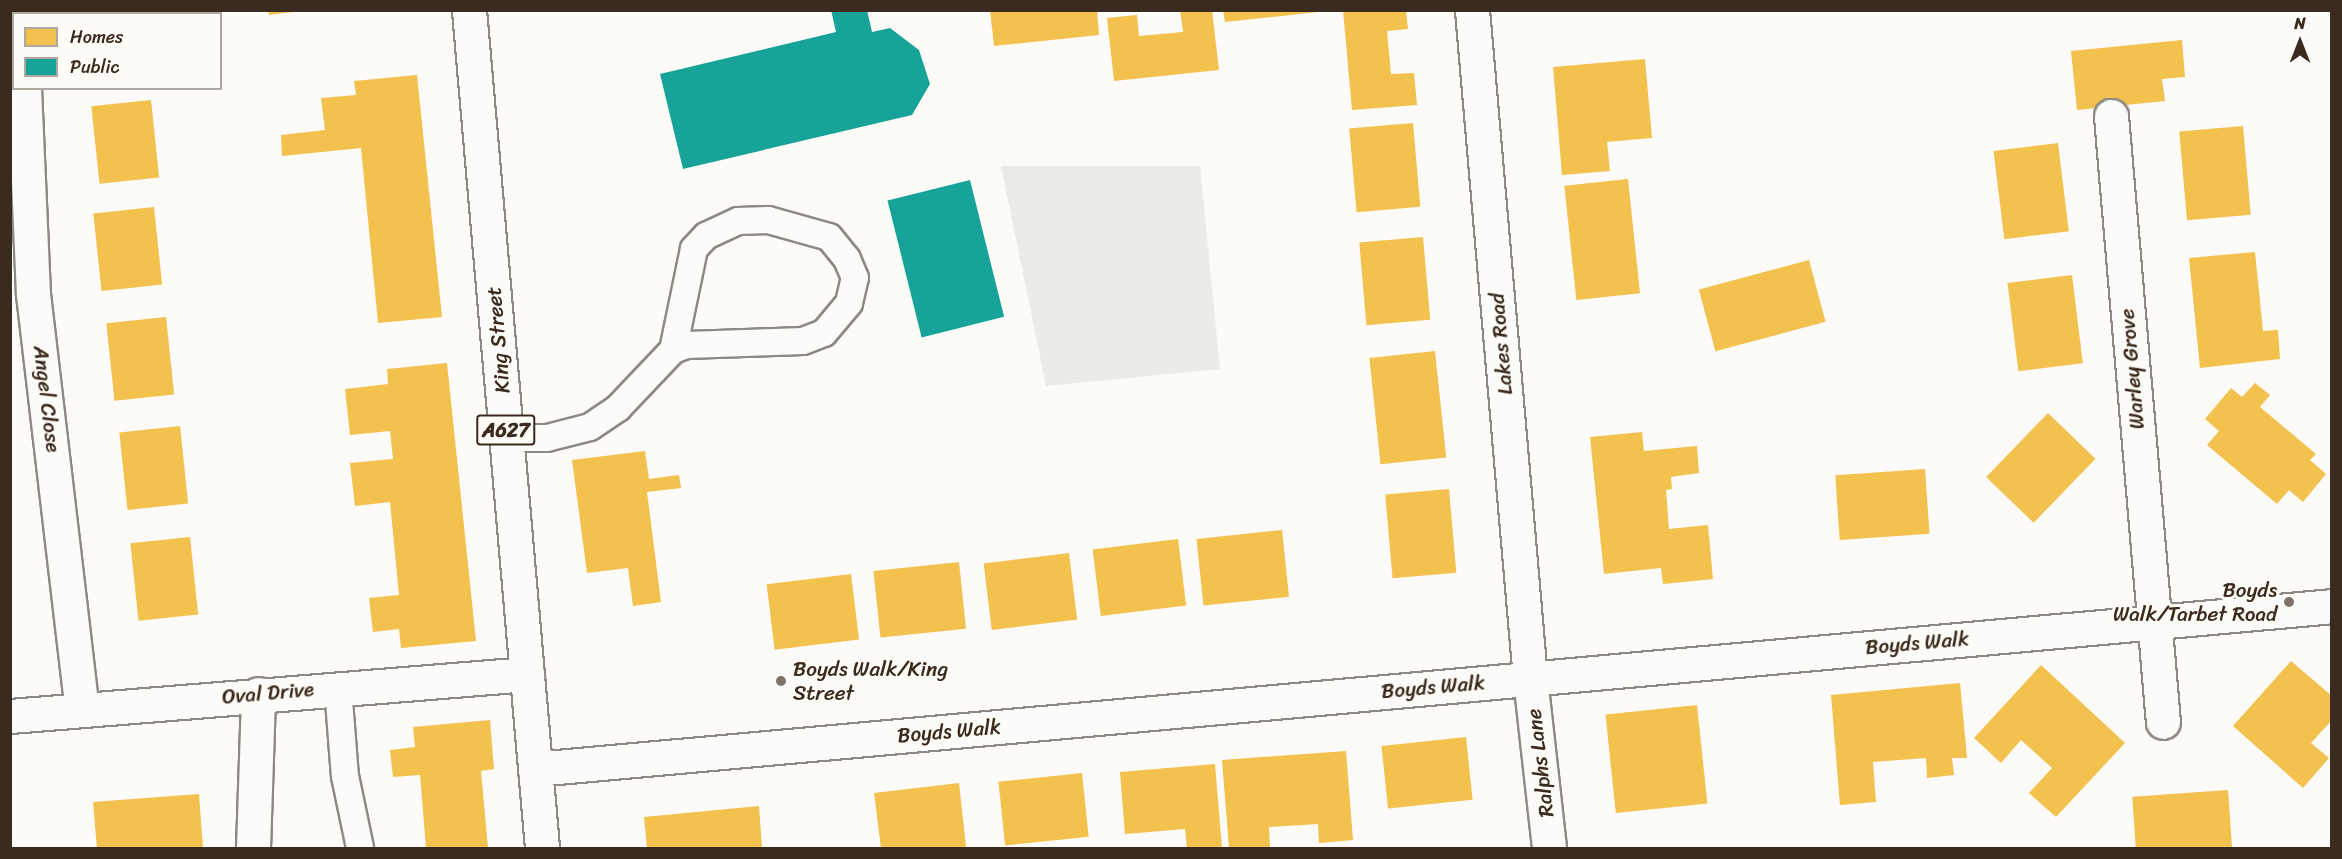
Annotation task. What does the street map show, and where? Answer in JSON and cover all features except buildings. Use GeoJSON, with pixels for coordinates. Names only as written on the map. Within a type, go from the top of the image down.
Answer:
{"type":"FeatureCollection","features":[{"type":"Feature","properties":{"kind":"street","name":"King Street"},"geometry":{"type":"LineString","coordinates":[[469,10],[542,849]]}},
{"type":"Feature","properties":{"kind":"street","name":"Lakes Road"},"geometry":{"type":"LineString","coordinates":[[1472,10],[1530,678]]}},
{"type":"Feature","properties":{"kind":"street","name":"Angel Close"},"geometry":{"type":"LineString","coordinates":[[24,90],[33,294],[82,710]]}},
{"type":"Feature","properties":{"kind":"street","name":"Warley Grove"},"geometry":{"type":"LineString","coordinates":[[2111,116],[2163,722]]}},
{"type":"Feature","properties":{"kind":"street","name":"Boyds Walk"},"geometry":{"type":"LineString","coordinates":[[535,769],[2331,606]]}},
{"type":"Feature","properties":{"kind":"street","name":"Oval Drive"},"geometry":{"type":"LineString","coordinates":[[10,716],[258,694],[527,674]]}},
{"type":"Feature","properties":{"kind":"street","name":"Ralphs Lane"},"geometry":{"type":"LineString","coordinates":[[1530,678],[1550,849]]}},
{"type":"Feature","properties":{"kind":"street"},"geometry":{"type":"LineString","coordinates":[[254,849],[258,694]]}},
{"type":"Feature","properties":{"kind":"lane"},"geometry":{"type":"LineString","coordinates":[[506,438],[547,438],[590,427],[626,401],[672,350],[694,249],[706,236],[738,221],[768,220],[829,237],[847,259],[855,278],[849,303],[824,333],[803,341],[702,342],[672,350]]}},
{"type":"Feature","properties":{"kind":"lane"},"geometry":{"type":"LineString","coordinates":[[338,688],[345,776],[360,849]]}},
{"type":"Feature","properties":{"kind":"shaded area"},"geometry":{"type":"Polygon","coordinates":[[[1001,166],[1200,166],[1220,369],[1046,386],[1001,166]]]}},
{"type":"Feature","properties":{"kind":"place","name":"Boyds Walk/Tarbet Road"},"geometry":{"type":"Point","coordinates":[2289,602]}},
{"type":"Feature","properties":{"kind":"place","name":"Boyds Walk/King Street"},"geometry":{"type":"Point","coordinates":[781,681]}}]}
